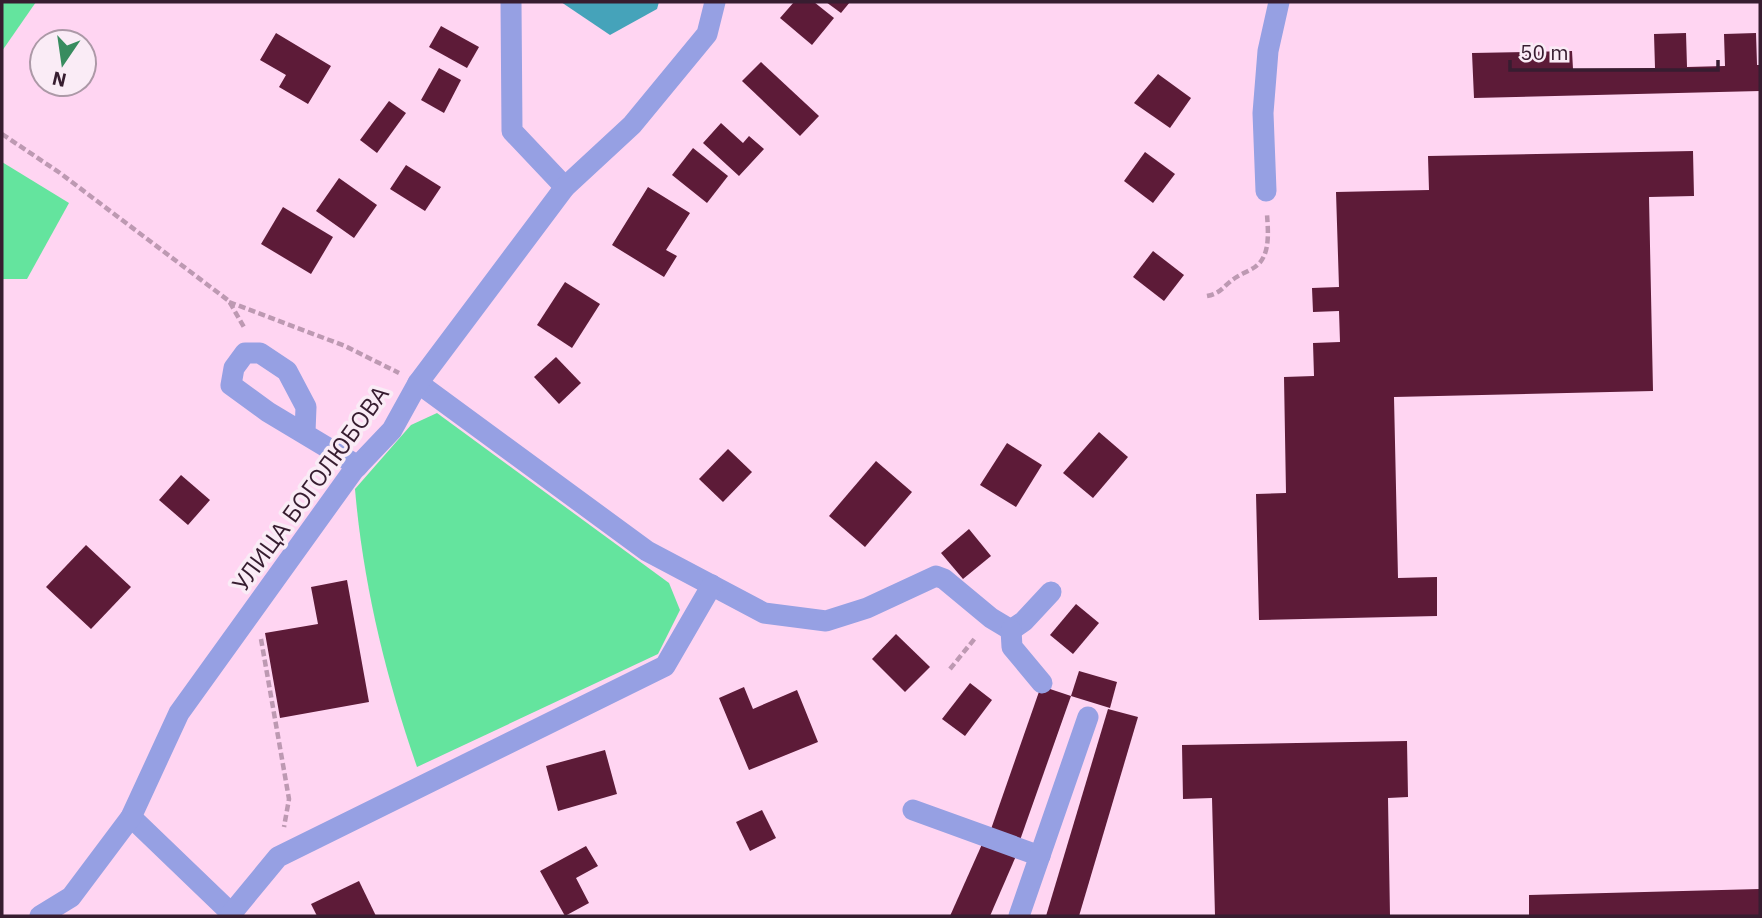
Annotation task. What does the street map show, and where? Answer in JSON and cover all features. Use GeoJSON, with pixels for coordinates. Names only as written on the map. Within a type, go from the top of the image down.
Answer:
{"type":"FeatureCollection","features":[{"type":"Feature","properties":{"kind":"street"},"geometry":{"type":"LineString","coordinates":[[511,2],[512,131],[565,187]]}},
{"type":"Feature","properties":{"kind":"street","name":"УЛИЦА БОГОЛЮБОВА"},"geometry":{"type":"LineString","coordinates":[[40,916],[71,897],[131,817],[180,713],[358,466],[392,430],[418,383],[565,187],[632,125],[707,34],[715,2]]}},
{"type":"Feature","properties":{"kind":"street"},"geometry":{"type":"LineString","coordinates":[[1266,191],[1263,113],[1268,51],[1279,2]]}},
{"type":"Feature","properties":{"kind":"street"},"geometry":{"type":"LineString","coordinates":[[305,432],[306,407],[286,371],[260,353],[245,353],[234,368],[231,385],[268,412],[358,466]]}},
{"type":"Feature","properties":{"kind":"street"},"geometry":{"type":"LineString","coordinates":[[418,383],[647,551],[764,613],[826,621],[867,608],[936,576],[944,579],[1011,631]]}},
{"type":"Feature","properties":{"kind":"street"},"geometry":{"type":"LineString","coordinates":[[131,817],[232,915],[278,857],[665,666],[712,585]]}},
{"type":"Feature","properties":{"kind":"street"},"geometry":{"type":"LineString","coordinates":[[1011,631],[1051,592]]}},
{"type":"Feature","properties":{"kind":"street"},"geometry":{"type":"LineString","coordinates":[[1011,631],[1012,648],[1042,683]]}},
{"type":"Feature","properties":{"kind":"street"},"geometry":{"type":"LineString","coordinates":[[1019,916],[1088,717]]}},
{"type":"Feature","properties":{"kind":"street"},"geometry":{"type":"LineString","coordinates":[[914,810],[1040,856]]}},
{"type":"Feature","properties":{"kind":"path"},"geometry":{"type":"LineString","coordinates":[[2,134],[60,173],[229,301],[345,346],[418,383]]}},
{"type":"Feature","properties":{"kind":"path"},"geometry":{"type":"LineString","coordinates":[[1207,296],[1218,294],[1232,279],[1257,266],[1264,257],[1268,233],[1266,191]]}},
{"type":"Feature","properties":{"kind":"path"},"geometry":{"type":"LineString","coordinates":[[229,301],[260,353]]}},
{"type":"Feature","properties":{"kind":"path"},"geometry":{"type":"LineString","coordinates":[[256,607],[289,799],[278,857]]}},
{"type":"Feature","properties":{"kind":"path"},"geometry":{"type":"LineString","coordinates":[[950,669],[991,618]]}},
{"type":"Feature","properties":{"kind":"green space"},"geometry":{"type":"Polygon","coordinates":[[[2,2],[36,2],[2,51],[2,2]]]}},
{"type":"Feature","properties":{"kind":"green space"},"geometry":{"type":"Polygon","coordinates":[[[2,162],[69,203],[27,279],[2,279],[2,162]]]}},
{"type":"Feature","properties":{"kind":"green space"},"geometry":{"type":"Polygon","coordinates":[[[437,413],[669,583],[680,610],[658,654],[417,767],[377,630],[355,489],[411,425],[437,413]]]}},
{"type":"Feature","properties":{"kind":"water"},"geometry":{"type":"Polygon","coordinates":[[[561,2],[659,2],[657,9],[610,35],[561,2]]]}},
{"type":"Feature","properties":{"kind":"building"},"geometry":{"type":"Polygon","coordinates":[[[794,2],[814,2],[834,18],[812,45],[780,18],[794,2]]]}},
{"type":"Feature","properties":{"kind":"building"},"geometry":{"type":"Polygon","coordinates":[[[826,2],[850,2],[841,13],[826,2]]]}},
{"type":"Feature","properties":{"kind":"building"},"geometry":{"type":"Polygon","coordinates":[[[441,26],[479,47],[467,68],[429,47],[441,26]]]}},
{"type":"Feature","properties":{"kind":"building"},"geometry":{"type":"Polygon","coordinates":[[[276,33],[331,66],[308,104],[279,87],[286,75],[260,60],[276,33]]]}},
{"type":"Feature","properties":{"kind":"building"},"geometry":{"type":"Polygon","coordinates":[[[1686,33],[1687,67],[1725,66],[1724,34],[1756,33],[1760,91],[1474,98],[1472,53],[1572,51],[1573,69],[1655,68],[1654,34],[1686,33]]]}},
{"type":"Feature","properties":{"kind":"building"},"geometry":{"type":"Polygon","coordinates":[[[761,62],[819,116],[800,136],[742,81],[761,62]]]}},
{"type":"Feature","properties":{"kind":"building"},"geometry":{"type":"Polygon","coordinates":[[[439,68],[461,80],[444,113],[421,100],[439,68]]]}},
{"type":"Feature","properties":{"kind":"building"},"geometry":{"type":"Polygon","coordinates":[[[1158,74],[1191,98],[1170,128],[1134,103],[1158,74]]]}},
{"type":"Feature","properties":{"kind":"building"},"geometry":{"type":"Polygon","coordinates":[[[389,101],[406,113],[377,153],[360,140],[389,101]]]}},
{"type":"Feature","properties":{"kind":"building"},"geometry":{"type":"Polygon","coordinates":[[[721,123],[743,143],[749,136],[764,149],[739,176],[703,143],[721,123]]]}},
{"type":"Feature","properties":{"kind":"building"},"geometry":{"type":"Polygon","coordinates":[[[693,148],[728,176],[707,203],[672,175],[693,148]]]}},
{"type":"Feature","properties":{"kind":"building"},"geometry":{"type":"Polygon","coordinates":[[[1693,151],[1694,196],[1649,197],[1653,391],[1394,397],[1398,578],[1437,577],[1437,616],[1259,620],[1256,494],[1286,493],[1284,377],[1314,376],[1313,343],[1340,342],[1339,311],[1313,312],[1312,288],[1339,287],[1336,192],[1429,190],[1428,156],[1693,151]]]}},
{"type":"Feature","properties":{"kind":"building"},"geometry":{"type":"Polygon","coordinates":[[[1145,152],[1175,174],[1153,203],[1124,181],[1145,152]]]}},
{"type":"Feature","properties":{"kind":"building"},"geometry":{"type":"Polygon","coordinates":[[[406,165],[441,187],[425,211],[390,189],[406,165]]]}},
{"type":"Feature","properties":{"kind":"building"},"geometry":{"type":"Polygon","coordinates":[[[339,178],[377,205],[354,238],[316,211],[339,178]]]}},
{"type":"Feature","properties":{"kind":"building"},"geometry":{"type":"Polygon","coordinates":[[[648,187],[690,213],[666,250],[677,256],[664,277],[612,245],[648,187]]]}},
{"type":"Feature","properties":{"kind":"building"},"geometry":{"type":"Polygon","coordinates":[[[283,207],[333,237],[311,274],[261,244],[283,207]]]}},
{"type":"Feature","properties":{"kind":"building"},"geometry":{"type":"Polygon","coordinates":[[[1153,251],[1184,275],[1164,301],[1133,277],[1153,251]]]}},
{"type":"Feature","properties":{"kind":"building"},"geometry":{"type":"Polygon","coordinates":[[[565,282],[600,304],[572,348],[537,325],[565,282]]]}},
{"type":"Feature","properties":{"kind":"building"},"geometry":{"type":"Polygon","coordinates":[[[556,357],[581,383],[559,404],[534,377],[556,357]]]}},
{"type":"Feature","properties":{"kind":"building"},"geometry":{"type":"Polygon","coordinates":[[[1099,432],[1128,457],[1093,498],[1063,473],[1099,432]]]}},
{"type":"Feature","properties":{"kind":"building"},"geometry":{"type":"Polygon","coordinates":[[[1007,443],[1042,465],[1016,507],[980,485],[1007,443]]]}},
{"type":"Feature","properties":{"kind":"building"},"geometry":{"type":"Polygon","coordinates":[[[728,449],[752,472],[723,502],[699,479],[728,449]]]}},
{"type":"Feature","properties":{"kind":"building"},"geometry":{"type":"Polygon","coordinates":[[[876,461],[912,492],[865,547],[829,516],[876,461]]]}},
{"type":"Feature","properties":{"kind":"building"},"geometry":{"type":"Polygon","coordinates":[[[181,475],[210,500],[188,525],[159,500],[181,475]]]}},
{"type":"Feature","properties":{"kind":"building"},"geometry":{"type":"Polygon","coordinates":[[[969,529],[991,556],[963,579],[941,553],[969,529]]]}},
{"type":"Feature","properties":{"kind":"building"},"geometry":{"type":"Polygon","coordinates":[[[86,545],[131,587],[91,629],[46,587],[86,545]]]}},
{"type":"Feature","properties":{"kind":"building"},"geometry":{"type":"Polygon","coordinates":[[[347,580],[369,702],[280,718],[265,633],[318,624],[311,587],[347,580]]]}},
{"type":"Feature","properties":{"kind":"building"},"geometry":{"type":"Polygon","coordinates":[[[1076,604],[1099,623],[1073,654],[1050,635],[1076,604]]]}},
{"type":"Feature","properties":{"kind":"building"},"geometry":{"type":"Polygon","coordinates":[[[896,634],[930,667],[905,692],[872,659],[896,634]]]}},
{"type":"Feature","properties":{"kind":"building"},"geometry":{"type":"Polygon","coordinates":[[[1079,671],[1117,682],[1110,708],[1071,696],[1079,671]]]}},
{"type":"Feature","properties":{"kind":"building"},"geometry":{"type":"Polygon","coordinates":[[[970,683],[992,700],[965,736],[942,719],[970,683]]]}},
{"type":"Feature","properties":{"kind":"building"},"geometry":{"type":"Polygon","coordinates":[[[1041,686],[1071,696],[1019,843],[990,832],[1041,686]]]}},
{"type":"Feature","properties":{"kind":"building"},"geometry":{"type":"Polygon","coordinates":[[[744,687],[753,709],[797,690],[818,742],[749,770],[719,698],[744,687]]]}},
{"type":"Feature","properties":{"kind":"building"},"geometry":{"type":"Polygon","coordinates":[[[1108,709],[1138,717],[1079,916],[1046,916],[1108,709]]]}},
{"type":"Feature","properties":{"kind":"building"},"geometry":{"type":"Polygon","coordinates":[[[1407,741],[1408,797],[1388,798],[1390,916],[1215,916],[1212,798],[1183,799],[1182,745],[1407,741]]]}},
{"type":"Feature","properties":{"kind":"building"},"geometry":{"type":"Polygon","coordinates":[[[605,750],[617,794],[558,811],[546,766],[605,750]]]}},
{"type":"Feature","properties":{"kind":"building"},"geometry":{"type":"Polygon","coordinates":[[[762,810],[776,838],[750,851],[736,822],[762,810]]]}},
{"type":"Feature","properties":{"kind":"building"},"geometry":{"type":"Polygon","coordinates":[[[983,842],[1016,856],[990,916],[950,916],[983,842]]]}},
{"type":"Feature","properties":{"kind":"building"},"geometry":{"type":"Polygon","coordinates":[[[586,846],[598,866],[576,878],[589,903],[565,916],[540,871],[586,846]]]}},
{"type":"Feature","properties":{"kind":"building"},"geometry":{"type":"Polygon","coordinates":[[[359,881],[376,916],[317,916],[311,904],[359,881]]]}},
{"type":"Feature","properties":{"kind":"building"},"geometry":{"type":"Polygon","coordinates":[[[1760,889],[1760,916],[1529,916],[1529,895],[1760,889]]]}}]}
